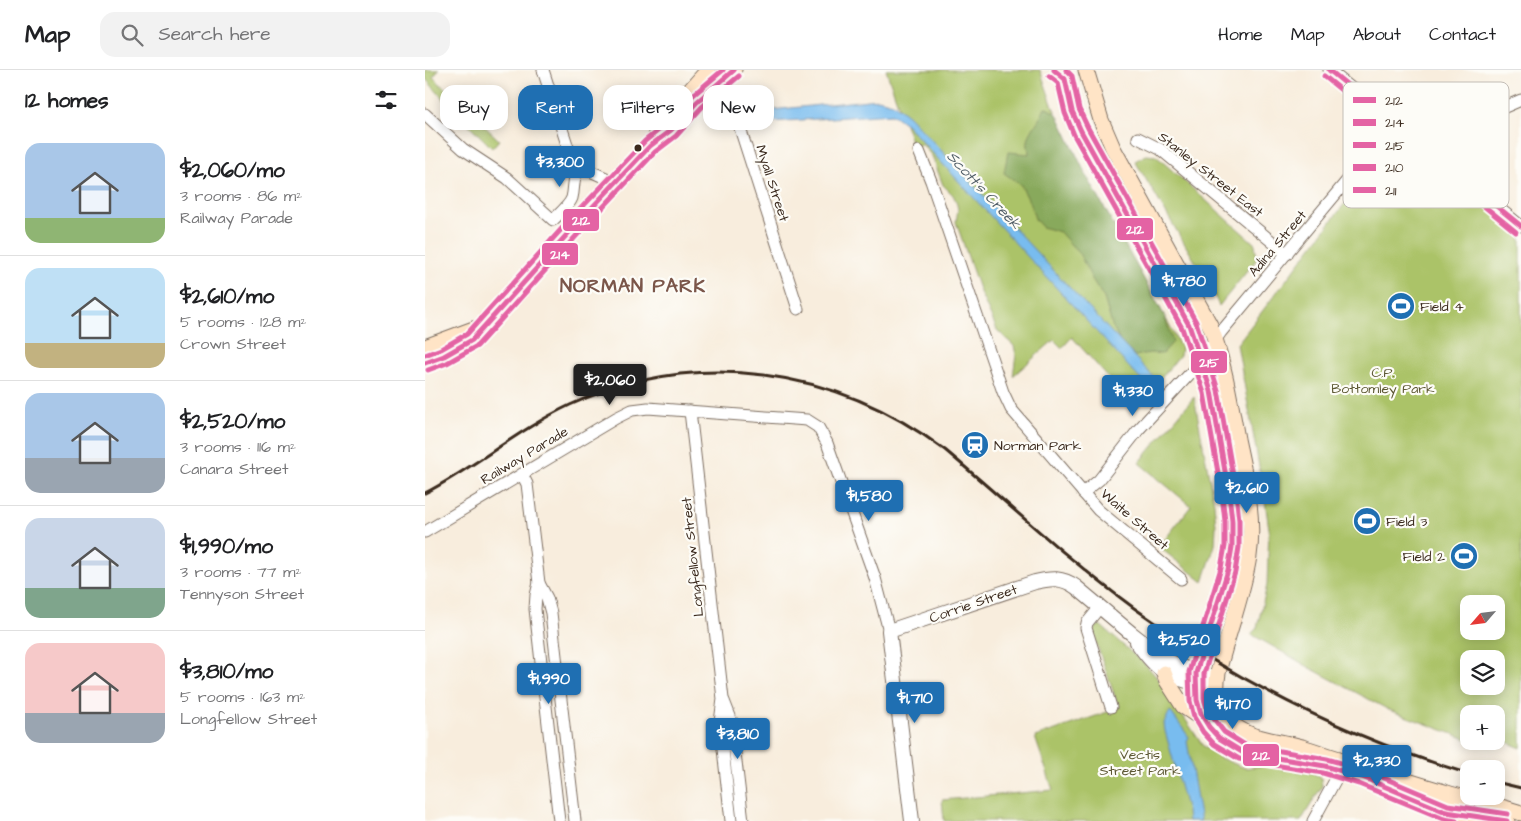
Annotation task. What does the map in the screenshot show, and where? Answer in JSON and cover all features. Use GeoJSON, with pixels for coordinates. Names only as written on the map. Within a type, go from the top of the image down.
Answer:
{"type":"FeatureCollection","features":[{"type":"Feature","properties":{"kind":"main road"},"geometry":{"type":"LineString","coordinates":[[716,85],[733,70]]}},
{"type":"Feature","properties":{"kind":"main road"},"geometry":{"type":"LineString","coordinates":[[1085,70],[1101,120],[1113,148],[1198,302],[1215,339],[1228,385],[1247,489],[1251,524],[1247,565],[1216,683],[1217,698],[1222,712],[1238,728],[1257,736],[1289,743],[1439,810],[1481,819],[1507,821]]}},
{"type":"Feature","properties":{"kind":"main road"},"geometry":{"type":"LineString","coordinates":[[650,146],[663,121],[706,72]]}},
{"type":"Feature","properties":{"kind":"main road"},"geometry":{"type":"LineString","coordinates":[[1061,73],[1072,110],[1081,131],[1179,307],[1196,342],[1211,391],[1229,494],[1232,540],[1228,570],[1196,678],[1197,700],[1205,721]]}},
{"type":"Feature","properties":{"kind":"main road"},"geometry":{"type":"LineString","coordinates":[[425,363],[444,356],[472,340],[571,229],[617,183],[650,146],[671,130],[703,97]]}},
{"type":"Feature","properties":{"kind":"main road"},"geometry":{"type":"LineString","coordinates":[[425,348],[483,326]]}},
{"type":"Feature","properties":{"kind":"main road"},"geometry":{"type":"LineString","coordinates":[[1164,673],[1183,706],[1205,721],[1219,738],[1242,752],[1344,766],[1460,796]]}},
{"type":"Feature","properties":{"kind":"main road"},"geometry":{"type":"LineString","coordinates":[[1493,805],[1521,813]]}},
{"type":"Feature","properties":{"kind":"street"},"geometry":{"type":"LineString","coordinates":[[543,70],[569,152],[579,166],[617,183]]}},
{"type":"Feature","properties":{"kind":"street"},"geometry":{"type":"LineString","coordinates":[[1329,70],[1344,82]]}},
{"type":"Feature","properties":{"kind":"street","name":"Myall Street"},"geometry":{"type":"LineString","coordinates":[[706,72],[714,85]]}},
{"type":"Feature","properties":{"kind":"street"},"geometry":{"type":"LineString","coordinates":[[1509,105],[1521,100]]}},
{"type":"Feature","properties":{"kind":"street"},"geometry":{"type":"LineString","coordinates":[[425,114],[463,149],[507,178],[553,220],[570,201],[573,193],[573,178],[579,166]]}},
{"type":"Feature","properties":{"kind":"street","name":"Myall Street"},"geometry":{"type":"LineString","coordinates":[[741,130],[798,309]]}},
{"type":"Feature","properties":{"kind":"street","name":"Stanley Street East"},"geometry":{"type":"LineString","coordinates":[[1138,138],[1160,149],[1287,254]]}},
{"type":"Feature","properties":{"kind":"street","name":"Waite Street"},"geometry":{"type":"LineString","coordinates":[[919,151],[943,207],[995,356],[1003,392],[1011,409],[1104,516],[1181,579]]}},
{"type":"Feature","properties":{"kind":"street","name":"Adina Street"},"geometry":{"type":"LineString","coordinates":[[1083,493],[1099,480],[1139,429],[1202,359],[1215,339],[1343,187]]}},
{"type":"Feature","properties":{"kind":"street"},"geometry":{"type":"LineString","coordinates":[[1499,208],[1521,226]]}},
{"type":"Feature","properties":{"kind":"street","name":"Railway Parade"},"geometry":{"type":"LineString","coordinates":[[425,532],[632,410],[648,408],[691,410],[802,419],[812,422],[819,427],[829,449],[875,578],[889,630]]}},
{"type":"Feature","properties":{"kind":"street","name":"Longfellow Street"},"geometry":{"type":"LineString","coordinates":[[691,410],[723,699],[720,722],[731,821]]}},
{"type":"Feature","properties":{"kind":"street"},"geometry":{"type":"LineString","coordinates":[[522,474],[527,486],[539,583],[547,598],[551,613],[575,821]]}},
{"type":"Feature","properties":{"kind":"street","name":"Corrie Street"},"geometry":{"type":"LineString","coordinates":[[889,630],[1035,582],[1057,578],[1072,584],[1100,607]]}},
{"type":"Feature","properties":{"kind":"street"},"geometry":{"type":"LineString","coordinates":[[539,583],[535,608],[559,821]]}},
{"type":"Feature","properties":{"kind":"street"},"geometry":{"type":"LineString","coordinates":[[1111,707],[1086,628],[1087,623],[1100,607],[1169,662],[1196,678],[1216,683]]}},
{"type":"Feature","properties":{"kind":"street"},"geometry":{"type":"LineString","coordinates":[[889,630],[912,821]]}},
{"type":"Feature","properties":{"kind":"street"},"geometry":{"type":"LineString","coordinates":[[1131,633],[1148,659],[1164,673],[1179,680],[1196,678]]}},
{"type":"Feature","properties":{"kind":"street","name":"Longfellow Street"},"geometry":{"type":"LineString","coordinates":[[723,699],[731,719],[743,821]]}},
{"type":"Feature","properties":{"kind":"street"},"geometry":{"type":"LineString","coordinates":[[1313,821],[1344,766]]}},
{"type":"Feature","properties":{"kind":"street"},"geometry":{"type":"LineString","coordinates":[[1481,819],[1482,805]]}},
{"type":"Feature","properties":{"kind":"green space"},"geometry":{"type":"Polygon","coordinates":[[[425,70],[439,70],[433,77],[441,85],[440,95],[425,78],[425,70]]]}},
{"type":"Feature","properties":{"kind":"green space"},"geometry":{"type":"Polygon","coordinates":[[[886,70],[1040,70],[1053,107],[1085,173],[1181,348],[1180,355],[1136,409],[1072,337],[1062,348],[1054,340],[1013,376],[1016,355],[1014,346],[997,330],[980,292],[956,222],[958,209],[956,201],[943,185],[932,156],[922,144],[913,147],[886,70]]]}},
{"type":"Feature","properties":{"kind":"green space"},"geometry":{"type":"Polygon","coordinates":[[[1045,107],[1057,114],[1085,173],[1164,315],[1173,342],[1162,354],[1150,353],[1135,356],[1121,344],[1112,325],[1104,298],[1080,255],[1060,232],[1042,227],[1035,219],[1031,205],[1021,185],[1004,173],[1008,152],[1029,154],[1029,137],[1045,107]]]}},
{"type":"Feature","properties":{"kind":"green space"},"geometry":{"type":"Polygon","coordinates":[[[474,130],[489,130],[499,140],[492,148],[474,130]]]}},
{"type":"Feature","properties":{"kind":"green space"},"geometry":{"type":"Polygon","coordinates":[[[1146,155],[1156,156],[1255,244],[1257,259],[1219,306],[1211,288],[1135,161],[1146,155]]]}},
{"type":"Feature","properties":{"kind":"green space","name":"C.P. Bottomley Park"},"geometry":{"type":"Polygon","coordinates":[[[1343,206],[1343,208],[1490,208],[1521,233],[1521,748],[1505,741],[1505,705],[1460,705],[1460,737],[1389,710],[1251,634],[1257,628],[1267,585],[1269,529],[1237,344],[1343,206]]]}},
{"type":"Feature","properties":{"kind":"green space"},"geometry":{"type":"Polygon","coordinates":[[[1194,397],[1214,503],[1216,526],[1215,545],[1203,582],[1159,547],[1191,506],[1139,463],[1194,397]]]}},
{"type":"Feature","properties":{"kind":"green space","name":"Vectis Street Park"},"geometry":{"type":"Polygon","coordinates":[[[1100,625],[1147,666],[1160,681],[1203,746],[1220,758],[1245,768],[1261,766],[1313,773],[1321,778],[1322,786],[1301,821],[944,821],[942,800],[1053,790],[1035,737],[1119,708],[1093,634],[1095,627],[1100,625]]]}},
{"type":"Feature","properties":{"kind":"water"},"geometry":{"type":"Polygon","coordinates":[[[878,99],[893,103],[909,116],[1158,382],[1151,391],[907,125],[892,114],[774,122],[774,110],[878,99]]]}},
{"type":"Feature","properties":{"kind":"water"},"geometry":{"type":"Polygon","coordinates":[[[1170,711],[1189,737],[1187,741],[1201,821],[1188,821],[1187,811],[1165,731],[1164,723],[1170,711]]]}},
{"type":"Feature","properties":{"kind":"railway"},"geometry":{"type":"LineString","coordinates":[[425,493],[462,472],[551,415],[570,405],[618,387],[666,376],[715,372],[764,375],[812,384],[858,400],[903,422],[945,450],[1110,590],[1173,635],[1213,660],[1254,684],[1337,725],[1380,743],[1460,771]]}},
{"type":"Feature","properties":{"kind":"railway"},"geometry":{"type":"LineString","coordinates":[[1505,784],[1521,788]]}},
{"type":"Feature","properties":{"kind":"transit line","name":"215"},"geometry":{"type":"LineString","coordinates":[[425,355],[441,349],[467,334],[566,224],[645,141],[666,124],[692,96],[723,70]]}},
{"type":"Feature","properties":{"kind":"transit line","name":"212"},"geometry":{"type":"LineString","coordinates":[[425,363],[444,356],[472,340],[650,146],[671,130],[697,102],[734,70]]}},
{"type":"Feature","properties":{"kind":"transit line","name":"212"},"geometry":{"type":"LineString","coordinates":[[1054,70],[1065,79],[1072,111],[1081,131],[1189,325],[1211,391],[1229,494],[1232,547],[1228,570],[1196,673],[1197,700],[1201,714],[1219,738],[1242,752],[1325,766],[1362,777],[1446,812],[1507,821]]}},
{"type":"Feature","properties":{"kind":"transit line","name":"215"},"geometry":{"type":"LineString","coordinates":[[1066,70],[1072,76],[1079,109],[1088,128],[1196,322],[1218,390],[1236,493],[1239,547],[1235,572],[1204,674],[1204,699],[1208,711],[1224,732],[1245,745],[1327,759],[1365,770],[1448,805],[1508,814]]}},
{"type":"Feature","properties":{"kind":"transit line","name":"210"},"geometry":{"type":"LineString","coordinates":[[1329,70],[1344,82]]}},
{"type":"Feature","properties":{"kind":"transit line","name":"214"},"geometry":{"type":"LineString","coordinates":[[428,370],[447,363],[477,346],[655,152],[676,136],[702,107],[739,76]]}},
{"type":"Feature","properties":{"kind":"transit line","name":"214"},"geometry":{"type":"LineString","coordinates":[[1049,76],[1058,83],[1065,113],[1074,135],[1182,328],[1204,393],[1222,495],[1225,546],[1221,568],[1189,672],[1190,701],[1194,717],[1203,732],[1214,744],[1239,759],[1323,773],[1359,784],[1444,819],[1456,821]]}},
{"type":"Feature","properties":{"kind":"transit line","name":"211"},"geometry":{"type":"LineString","coordinates":[[1324,76],[1343,91]]}},
{"type":"Feature","properties":{"kind":"transit line","name":"211"},"geometry":{"type":"LineString","coordinates":[[1486,208],[1516,232]]}},
{"type":"Feature","properties":{"kind":"transit line","name":"210"},"geometry":{"type":"LineString","coordinates":[[1499,208],[1521,226]]}},
{"type":"Feature","properties":{"kind":"place","name":"Field 4"},"geometry":{"type":"Point","coordinates":[1401,306]}},
{"type":"Feature","properties":{"kind":"place","name":"Norman Park"},"geometry":{"type":"Point","coordinates":[975,445]}},
{"type":"Feature","properties":{"kind":"place","name":"Field 3"},"geometry":{"type":"Point","coordinates":[1367,521]}},
{"type":"Feature","properties":{"kind":"place","name":"Field 2"},"geometry":{"type":"Point","coordinates":[1464,556]}},
{"type":"Feature","properties":{"kind":"district","name":"NORMAN PARK"},"geometry":{"type":"Point","coordinates":[633,285]}},
{"type":"Feature","properties":{"kind":"water label","name":"Scott's Creek"},"geometry":{"type":"Point","coordinates":[984,190]}}]}
